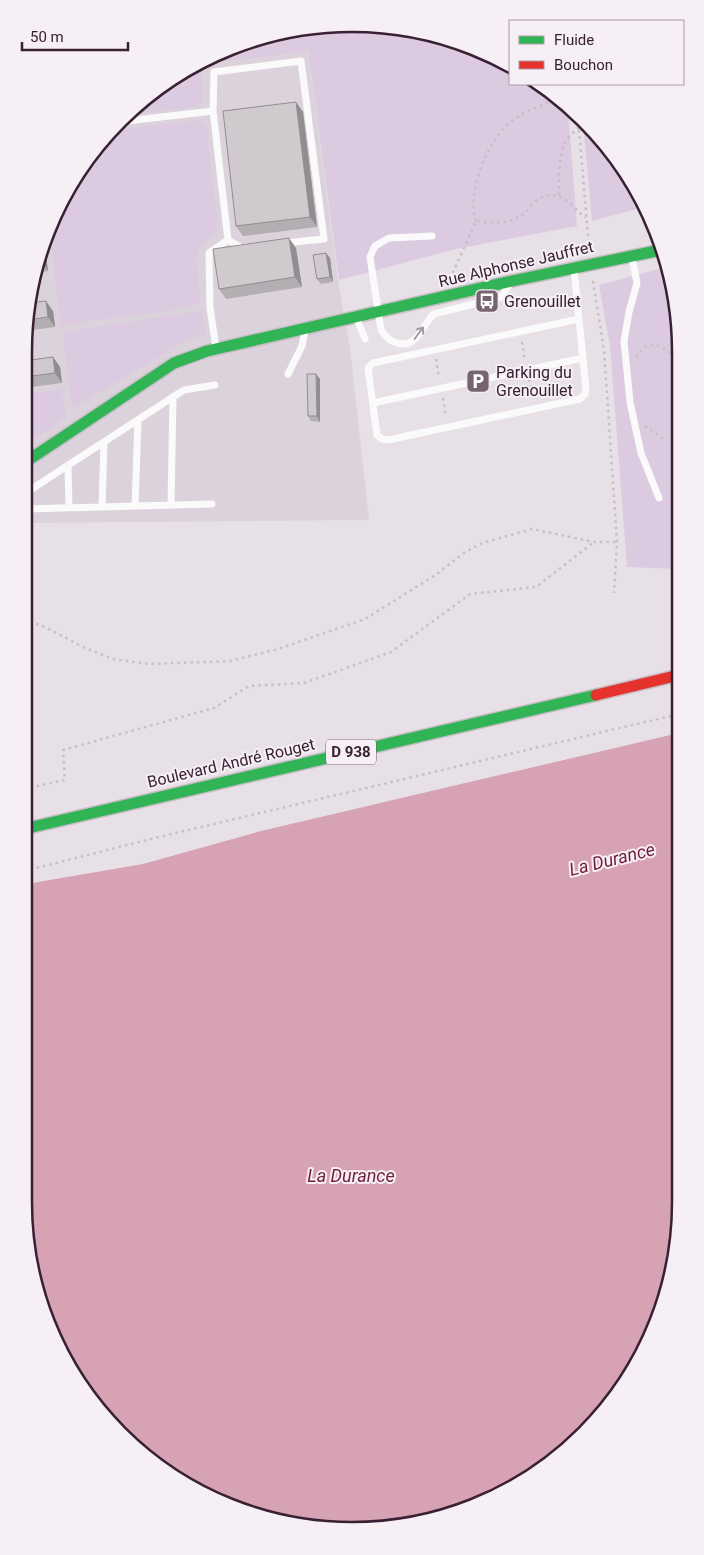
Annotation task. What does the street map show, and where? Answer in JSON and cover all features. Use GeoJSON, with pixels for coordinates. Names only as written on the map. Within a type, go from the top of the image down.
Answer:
{"type":"FeatureCollection","features":[{"type":"Feature","properties":{"kind":"street","name":"Rue Alphonse Jauffret"},"geometry":{"type":"LineString","coordinates":[[32,458],[174,363],[216,349],[574,267],[656,251]]}},
{"type":"Feature","properties":{"kind":"street","name":"Boulevard André Rouget"},"geometry":{"type":"LineString","coordinates":[[32,827],[672,677]]}},
{"type":"Feature","properties":{"kind":"lane"},"geometry":{"type":"LineString","coordinates":[[228,240],[213,111],[214,72],[301,61],[324,238],[279,244]]}},
{"type":"Feature","properties":{"kind":"lane"},"geometry":{"type":"LineString","coordinates":[[132,120],[213,111]]}},
{"type":"Feature","properties":{"kind":"lane"},"geometry":{"type":"LineString","coordinates":[[432,236],[389,238],[375,246],[370,257],[381,330],[385,336],[398,344],[414,340],[434,314],[501,297],[512,281]]}},
{"type":"Feature","properties":{"kind":"lane"},"geometry":{"type":"LineString","coordinates":[[228,240],[242,248],[252,247]]}},
{"type":"Feature","properties":{"kind":"lane"},"geometry":{"type":"LineString","coordinates":[[216,349],[210,308],[209,254],[228,240]]}},
{"type":"Feature","properties":{"kind":"lane"},"geometry":{"type":"LineString","coordinates":[[632,256],[637,283],[624,341],[630,402],[641,453],[659,498]]}},
{"type":"Feature","properties":{"kind":"lane"},"geometry":{"type":"LineString","coordinates":[[574,267],[586,389],[580,399],[388,440],[382,439],[377,435],[368,368],[373,363],[579,319]]}},
{"type":"Feature","properties":{"kind":"lane"},"geometry":{"type":"LineString","coordinates":[[356,317],[365,339]]}},
{"type":"Feature","properties":{"kind":"lane"},"geometry":{"type":"LineString","coordinates":[[288,374],[302,346],[306,328]]}},
{"type":"Feature","properties":{"kind":"lane"},"geometry":{"type":"LineString","coordinates":[[398,344],[400,357]]}},
{"type":"Feature","properties":{"kind":"lane"},"geometry":{"type":"LineString","coordinates":[[373,402],[583,358]]}},
{"type":"Feature","properties":{"kind":"lane"},"geometry":{"type":"LineString","coordinates":[[32,489],[184,390],[215,385]]}},
{"type":"Feature","properties":{"kind":"lane"},"geometry":{"type":"LineString","coordinates":[[171,505],[173,397]]}},
{"type":"Feature","properties":{"kind":"lane"},"geometry":{"type":"LineString","coordinates":[[135,506],[138,420]]}},
{"type":"Feature","properties":{"kind":"lane"},"geometry":{"type":"LineString","coordinates":[[102,507],[104,442]]}},
{"type":"Feature","properties":{"kind":"lane"},"geometry":{"type":"LineString","coordinates":[[68,466],[69,508]]}},
{"type":"Feature","properties":{"kind":"lane"},"geometry":{"type":"LineString","coordinates":[[32,509],[212,504]]}},
{"type":"Feature","properties":{"kind":"path"},"geometry":{"type":"LineString","coordinates":[[446,296],[451,277],[476,221],[473,212],[478,180],[487,153],[512,120],[550,102]]}},
{"type":"Feature","properties":{"kind":"path"},"geometry":{"type":"LineString","coordinates":[[559,195],[559,171],[564,147],[567,138],[578,128]]}},
{"type":"Feature","properties":{"kind":"path"},"geometry":{"type":"LineString","coordinates":[[578,128],[590,264],[604,350],[617,542],[614,593]]}},
{"type":"Feature","properties":{"kind":"path"},"geometry":{"type":"LineString","coordinates":[[476,221],[492,223],[520,217],[536,201],[548,194],[559,195],[586,219]]}},
{"type":"Feature","properties":{"kind":"path"},"geometry":{"type":"LineString","coordinates":[[632,363],[646,346],[657,345],[672,354]]}},
{"type":"Feature","properties":{"kind":"path"},"geometry":{"type":"LineString","coordinates":[[639,422],[666,441]]}},
{"type":"Feature","properties":{"kind":"path"},"geometry":{"type":"LineString","coordinates":[[32,622],[83,647],[113,659],[149,664],[230,661],[278,650],[365,619],[437,574],[462,554],[482,543],[532,529],[594,542],[617,542]]}},
{"type":"Feature","properties":{"kind":"path"},"geometry":{"type":"LineString","coordinates":[[32,786],[65,780],[63,750],[214,708],[249,686],[304,682],[391,652],[470,594],[536,587],[594,542]]}},
{"type":"Feature","properties":{"kind":"path"},"geometry":{"type":"LineString","coordinates":[[32,869],[672,716]]}},
{"type":"Feature","properties":{"kind":"shaded area"},"geometry":{"type":"Polygon","coordinates":[[[352,32],[373,33],[435,43],[455,49],[509,73],[509,85],[528,85],[569,117],[577,226],[456,249],[339,280],[308,50],[219,62],[269,43],[310,35],[352,32]]]}},
{"type":"Feature","properties":{"kind":"shaded area"},"geometry":{"type":"Polygon","coordinates":[[[306,36],[338,281],[350,348],[369,520],[32,523],[32,352],[35,310],[49,249],[75,192],[86,174],[126,126],[174,86],[211,65],[249,49],[306,36]]]}},
{"type":"Feature","properties":{"kind":"shaded area"},"geometry":{"type":"Polygon","coordinates":[[[201,70],[202,103],[196,107],[139,113],[174,86],[201,70]]]}},
{"type":"Feature","properties":{"kind":"shaded area"},"geometry":{"type":"Polygon","coordinates":[[[198,120],[206,123],[218,223],[216,233],[201,244],[196,258],[201,303],[168,311],[61,325],[51,244],[65,211],[86,174],[124,129],[198,120]]]}},
{"type":"Feature","properties":{"kind":"shaded area"},"geometry":{"type":"Polygon","coordinates":[[[584,132],[618,174],[638,209],[592,221],[584,132]]]}},
{"type":"Feature","properties":{"kind":"shaded area"},"geometry":{"type":"Polygon","coordinates":[[[661,269],[669,310],[672,352],[672,569],[627,567],[610,346],[599,285],[661,269]]]}},
{"type":"Feature","properties":{"kind":"shaded area"},"geometry":{"type":"Polygon","coordinates":[[[202,311],[206,335],[186,340],[72,409],[63,332],[202,311]]]}},
{"type":"Feature","properties":{"kind":"shaded area"},"geometry":{"type":"Polygon","coordinates":[[[62,389],[66,418],[32,439],[32,393],[62,389]]]}},
{"type":"Feature","properties":{"kind":"water","name":"La Durance"},"geometry":{"type":"Polygon","coordinates":[[[672,735],[672,1203],[669,1245],[655,1306],[639,1344],[618,1381],[578,1429],[530,1469],[512,1480],[455,1506],[435,1512],[373,1522],[310,1520],[249,1506],[192,1480],[174,1469],[126,1429],[86,1381],[65,1344],[43,1286],[35,1245],[32,1203],[32,884],[143,864],[261,831],[672,735]]]}},
{"type":"Feature","properties":{"kind":"building"},"geometry":{"type":"Polygon","coordinates":[[[296,102],[310,217],[236,226],[223,111],[296,102]]]}},
{"type":"Feature","properties":{"kind":"building"},"geometry":{"type":"Polygon","coordinates":[[[289,238],[295,277],[219,289],[213,249],[289,238]]]}},
{"type":"Feature","properties":{"kind":"building"},"geometry":{"type":"Polygon","coordinates":[[[326,253],[330,277],[317,279],[313,255],[326,253]]]}},
{"type":"Feature","properties":{"kind":"building"},"geometry":{"type":"Polygon","coordinates":[[[46,301],[48,317],[34,319],[37,302],[46,301]]]}},
{"type":"Feature","properties":{"kind":"building"},"geometry":{"type":"Polygon","coordinates":[[[53,357],[55,373],[32,376],[32,360],[53,357]]]}},
{"type":"Feature","properties":{"kind":"building"},"geometry":{"type":"Polygon","coordinates":[[[307,374],[316,374],[317,416],[308,416],[307,374]]]}},
{"type":"Feature","properties":{"kind":"traffic: fast"},"geometry":{"type":"LineString","coordinates":[[32,458],[174,363],[207,351],[512,281],[656,251]]}},
{"type":"Feature","properties":{"kind":"traffic: fast"},"geometry":{"type":"LineString","coordinates":[[32,827],[596,695]]}},
{"type":"Feature","properties":{"kind":"traffic: jam"},"geometry":{"type":"LineString","coordinates":[[596,695],[672,677]]}},
{"type":"Feature","properties":{"kind":"place","name":"Grenouillet"},"geometry":{"type":"Point","coordinates":[487,301]}},
{"type":"Feature","properties":{"kind":"place","name":"Parking du Grenouillet"},"geometry":{"type":"Point","coordinates":[478,381]}}]}
